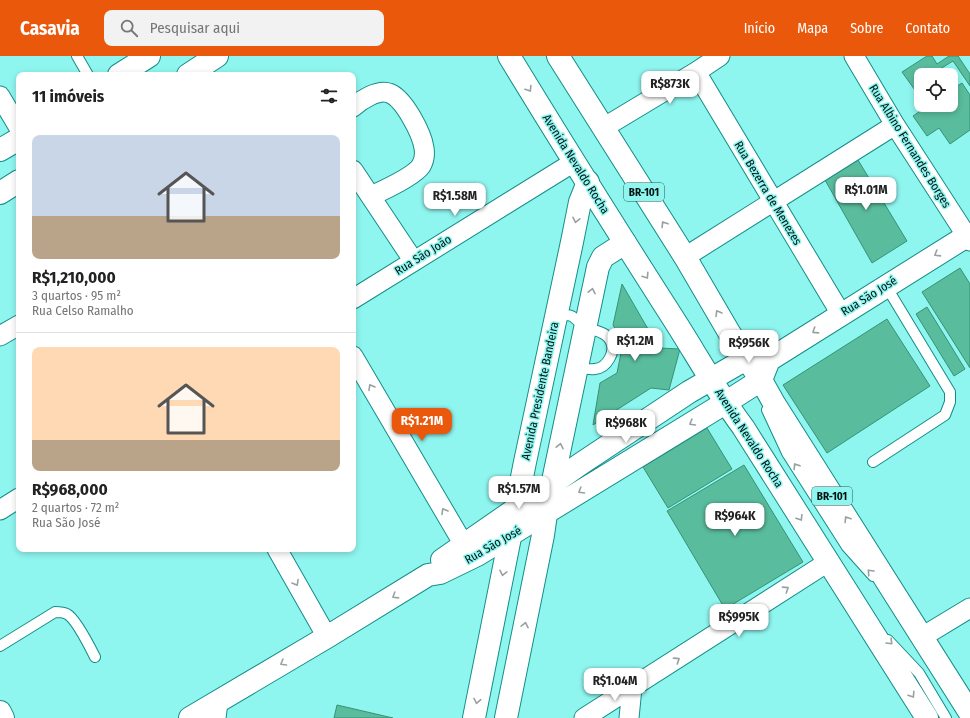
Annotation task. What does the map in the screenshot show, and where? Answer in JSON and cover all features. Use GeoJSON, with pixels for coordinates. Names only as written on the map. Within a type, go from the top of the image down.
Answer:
{"type":"FeatureCollection","features":[{"type":"Feature","properties":{"kind":"main road"},"geometry":{"type":"LineString","coordinates":[[193,72],[217,56]]}},
{"type":"Feature","properties":{"kind":"main road","name":"Avenida Nevaldo Rocha"},"geometry":{"type":"LineString","coordinates":[[509,56],[725,403],[743,427],[927,718]]}},
{"type":"Feature","properties":{"kind":"main road","name":"BR-101"},"geometry":{"type":"LineString","coordinates":[[558,56],[746,359],[765,370],[775,405],[970,713]]}},
{"type":"Feature","properties":{"kind":"main road"},"geometry":{"type":"LineString","coordinates":[[124,72],[147,57]]}},
{"type":"Feature","properties":{"kind":"main road"},"geometry":{"type":"LineString","coordinates":[[0,150],[16,141]]}},
{"type":"Feature","properties":{"kind":"main road"},"geometry":{"type":"LineString","coordinates":[[0,193],[16,182]]}},
{"type":"Feature","properties":{"kind":"main road","name":"Avenida Presidente Bandeira"},"geometry":{"type":"LineString","coordinates":[[474,718],[510,535],[580,202],[588,182]]}},
{"type":"Feature","properties":{"kind":"main road","name":"Rua São José"},"geometry":{"type":"LineString","coordinates":[[190,718],[217,710],[327,637],[428,575],[440,573],[477,555],[546,514],[725,403],[765,370],[841,314],[969,237]]}},
{"type":"Feature","properties":{"kind":"main road"},"geometry":{"type":"LineString","coordinates":[[504,718],[598,267],[603,257],[625,243]]}},
{"type":"Feature","properties":{"kind":"main road","name":"Rua São José"},"geometry":{"type":"LineString","coordinates":[[428,575],[435,565],[552,484],[689,392],[746,359]]}},
{"type":"Feature","properties":{"kind":"main road"},"geometry":{"type":"LineString","coordinates":[[496,606],[509,628],[504,718]]}},
{"type":"Feature","properties":{"kind":"main road"},"geometry":{"type":"LineString","coordinates":[[0,712],[3,718]]}},
{"type":"Feature","properties":{"kind":"street"},"geometry":{"type":"LineString","coordinates":[[603,128],[720,56]]}},
{"type":"Feature","properties":{"kind":"street","name":"Rua Albino Fernandes Borges"},"geometry":{"type":"LineString","coordinates":[[854,56],[895,125],[969,237]]}},
{"type":"Feature","properties":{"kind":"street","name":"Rua Bezerra de Menezes"},"geometry":{"type":"LineString","coordinates":[[696,72],[841,314]]}},
{"type":"Feature","properties":{"kind":"street"},"geometry":{"type":"LineString","coordinates":[[356,105],[375,94],[382,92],[389,93],[405,105],[416,126],[424,148],[424,158],[420,167],[395,184],[371,196]]}},
{"type":"Feature","properties":{"kind":"street"},"geometry":{"type":"LineString","coordinates":[[0,96],[16,123]]}},
{"type":"Feature","properties":{"kind":"street"},"geometry":{"type":"LineString","coordinates":[[684,257],[895,125]]}},
{"type":"Feature","properties":{"kind":"street","name":"Rua São João"},"geometry":{"type":"LineString","coordinates":[[356,297],[413,260],[574,162]]}},
{"type":"Feature","properties":{"kind":"street"},"geometry":{"type":"LineString","coordinates":[[356,174],[413,260]]}},
{"type":"Feature","properties":{"kind":"street"},"geometry":{"type":"LineString","coordinates":[[0,336],[16,326]]}},
{"type":"Feature","properties":{"kind":"street"},"geometry":{"type":"LineString","coordinates":[[356,361],[464,545]]}},
{"type":"Feature","properties":{"kind":"street"},"geometry":{"type":"LineString","coordinates":[[0,510],[16,500]]}},
{"type":"Feature","properties":{"kind":"street"},"geometry":{"type":"LineString","coordinates":[[279,552],[327,637]]}},
{"type":"Feature","properties":{"kind":"street"},"geometry":{"type":"LineString","coordinates":[[584,718],[828,562]]}},
{"type":"Feature","properties":{"kind":"street"},"geometry":{"type":"LineString","coordinates":[[922,637],[970,608]]}},
{"type":"Feature","properties":{"kind":"street"},"geometry":{"type":"LineString","coordinates":[[629,718],[632,688]]}},
{"type":"Feature","properties":{"kind":"lane"},"geometry":{"type":"LineString","coordinates":[[77,56],[86,72]]}},
{"type":"Feature","properties":{"kind":"lane"},"geometry":{"type":"LineString","coordinates":[[873,462],[945,415],[950,402],[950,392],[886,286]]}},
{"type":"Feature","properties":{"kind":"lane"},"geometry":{"type":"LineString","coordinates":[[556,317],[566,314],[573,316],[586,326],[599,331],[610,340],[612,351],[607,362],[594,370],[577,367]]}},
{"type":"Feature","properties":{"kind":"lane"},"geometry":{"type":"LineString","coordinates":[[853,603],[919,673],[946,718]]}},
{"type":"Feature","properties":{"kind":"lane"},"geometry":{"type":"LineString","coordinates":[[0,646],[55,612],[61,612],[68,614],[74,619],[95,657]]}},
{"type":"Feature","properties":{"kind":"building"},"geometry":{"type":"Polygon","coordinates":[[[927,56],[932,56],[937,64],[949,56],[958,56],[970,74],[970,86],[953,61],[942,68],[914,68],[914,89],[902,72],[927,56]]]}},
{"type":"Feature","properties":{"kind":"building"},"geometry":{"type":"Polygon","coordinates":[[[962,83],[970,95],[970,130],[950,144],[939,128],[927,136],[913,116],[919,112],[958,112],[958,86],[962,83]]]}},
{"type":"Feature","properties":{"kind":"building"},"geometry":{"type":"Polygon","coordinates":[[[858,160],[907,241],[872,263],[825,180],[858,160]]]}},
{"type":"Feature","properties":{"kind":"building"},"geometry":{"type":"Polygon","coordinates":[[[960,268],[970,284],[970,368],[922,292],[960,268]]]}},
{"type":"Feature","properties":{"kind":"building"},"geometry":{"type":"Polygon","coordinates":[[[622,284],[659,348],[680,349],[669,390],[651,388],[593,425],[600,383],[617,373],[623,343],[613,325],[622,284]]]}},
{"type":"Feature","properties":{"kind":"building"},"geometry":{"type":"Polygon","coordinates":[[[927,307],[965,369],[954,376],[916,314],[927,307]]]}},
{"type":"Feature","properties":{"kind":"building"},"geometry":{"type":"Polygon","coordinates":[[[887,319],[930,386],[827,453],[783,385],[887,319]]]}},
{"type":"Feature","properties":{"kind":"building"},"geometry":{"type":"Polygon","coordinates":[[[707,428],[732,469],[668,508],[643,467],[707,428]]]}},
{"type":"Feature","properties":{"kind":"building"},"geometry":{"type":"Polygon","coordinates":[[[744,465],[803,562],[725,609],[667,511],[744,465]]]}},
{"type":"Feature","properties":{"kind":"building"},"geometry":{"type":"Polygon","coordinates":[[[337,705],[393,718],[334,718],[337,705]]]}}]}
